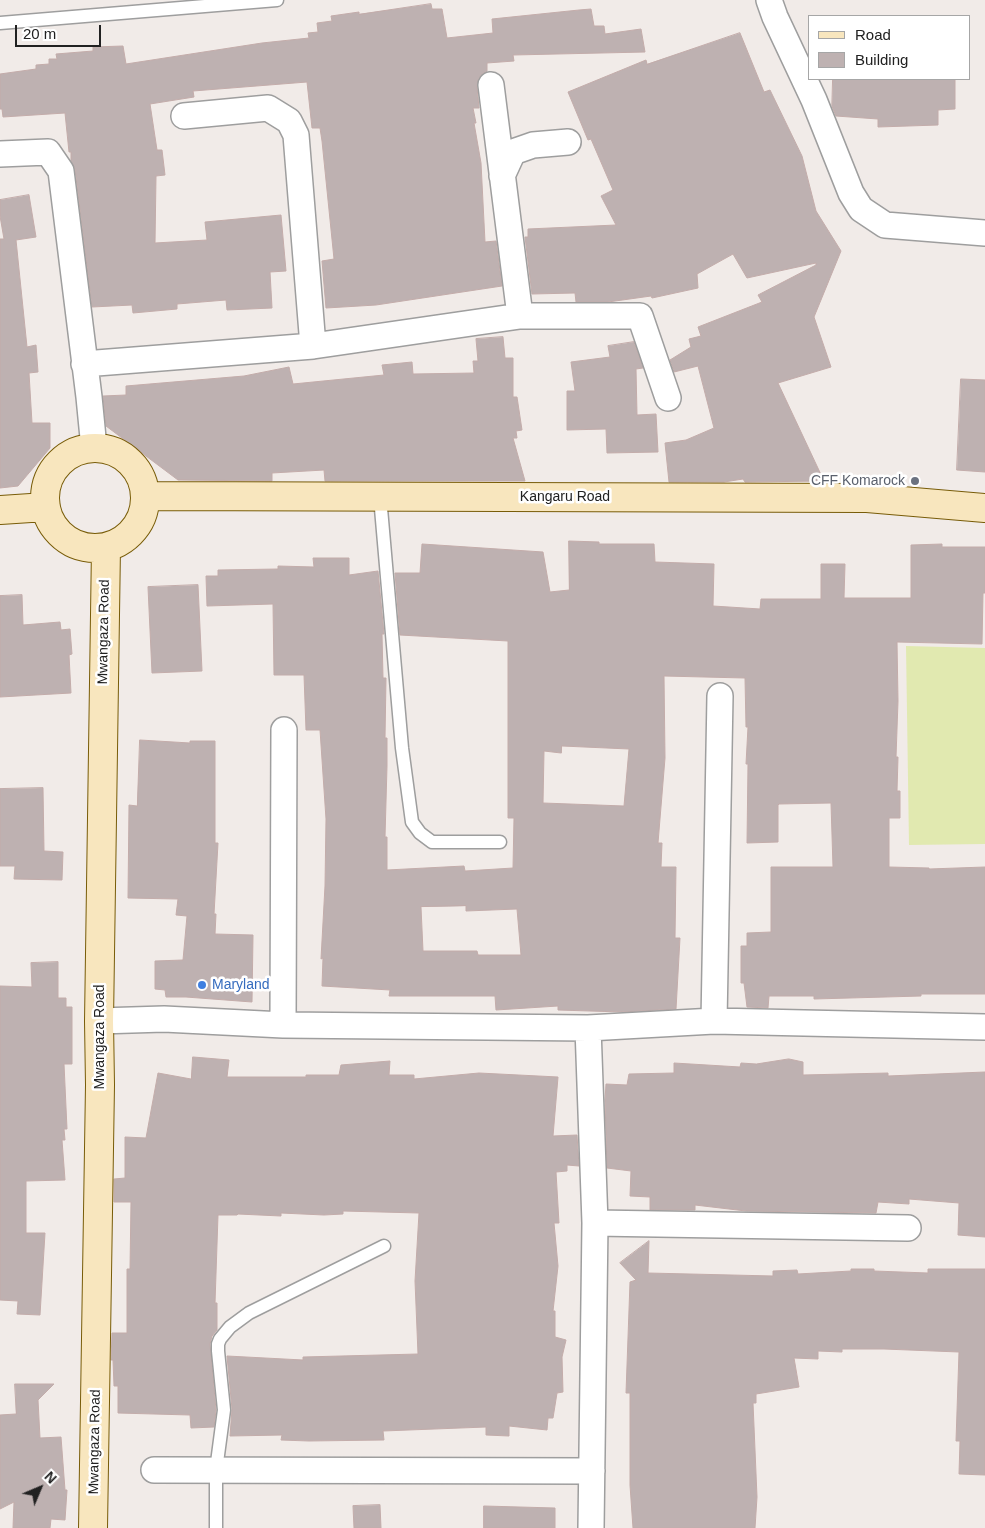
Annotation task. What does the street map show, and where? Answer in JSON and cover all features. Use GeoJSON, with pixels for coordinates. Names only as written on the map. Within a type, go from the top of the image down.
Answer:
{"type":"FeatureCollection","features":[{"type":"Feature","properties":{"kind":"main road"},"geometry":{"type":"LineString","coordinates":[[94,448],[109,450],[123,457],[134,468],[142,481],[145,496],[144,510],[130,534],[119,542],[106,547],[90,548],[75,543],[62,535],[52,522],[46,507],[46,490],[51,474],[62,460],[77,452],[94,448]]}},
{"type":"Feature","properties":{"kind":"main road","name":"Kangaru Road"},"geometry":{"type":"LineString","coordinates":[[145,496],[867,498],[985,508]]}},
{"type":"Feature","properties":{"kind":"main road"},"geometry":{"type":"LineString","coordinates":[[0,510],[46,507]]}},
{"type":"Feature","properties":{"kind":"main road","name":"Mwangaza Road"},"geometry":{"type":"LineString","coordinates":[[94,1528],[106,547]]}},
{"type":"Feature","properties":{"kind":"street"},"geometry":{"type":"LineString","coordinates":[[769,0],[814,100],[851,193],[861,209],[884,225],[985,233]]}},
{"type":"Feature","properties":{"kind":"street"},"geometry":{"type":"LineString","coordinates":[[491,84],[520,316]]}},
{"type":"Feature","properties":{"kind":"street"},"geometry":{"type":"LineString","coordinates":[[184,116],[268,108],[289,121],[296,135],[313,346]]}},
{"type":"Feature","properties":{"kind":"street"},"geometry":{"type":"LineString","coordinates":[[502,176],[513,152],[533,145],[568,142]]}},
{"type":"Feature","properties":{"kind":"street"},"geometry":{"type":"LineString","coordinates":[[0,154],[48,152],[61,171],[94,448]]}},
{"type":"Feature","properties":{"kind":"street"},"geometry":{"type":"LineString","coordinates":[[84,364],[313,346],[520,316],[640,316],[668,398]]}},
{"type":"Feature","properties":{"kind":"street"},"geometry":{"type":"LineString","coordinates":[[714,1021],[720,696]]}},
{"type":"Feature","properties":{"kind":"street"},"geometry":{"type":"LineString","coordinates":[[283,1024],[284,730]]}},
{"type":"Feature","properties":{"kind":"street"},"geometry":{"type":"LineString","coordinates":[[99,1021],[164,1019],[283,1024],[588,1028],[714,1021],[985,1027]]}},
{"type":"Feature","properties":{"kind":"street"},"geometry":{"type":"LineString","coordinates":[[588,1028],[595,1223],[591,1528]]}},
{"type":"Feature","properties":{"kind":"street"},"geometry":{"type":"LineString","coordinates":[[595,1223],[908,1228]]}},
{"type":"Feature","properties":{"kind":"street"},"geometry":{"type":"LineString","coordinates":[[154,1470],[592,1471]]}},
{"type":"Feature","properties":{"kind":"lane"},"geometry":{"type":"LineString","coordinates":[[0,23],[216,3],[277,0]]}},
{"type":"Feature","properties":{"kind":"lane"},"geometry":{"type":"LineString","coordinates":[[380,496],[402,748],[412,822],[420,833],[432,842],[500,842]]}},
{"type":"Feature","properties":{"kind":"lane"},"geometry":{"type":"LineString","coordinates":[[216,1528],[216,1470],[224,1410],[218,1351],[220,1339],[230,1327],[249,1313],[384,1246]]}},
{"type":"Feature","properties":{"kind":"green space"},"geometry":{"type":"Polygon","coordinates":[[[906,646],[985,648],[985,844],[909,845],[906,646]]]}},
{"type":"Feature","properties":{"kind":"building"},"geometry":{"type":"Polygon","coordinates":[[[431,4],[432,9],[442,9],[447,38],[493,33],[492,19],[591,9],[594,26],[604,26],[605,34],[641,29],[645,52],[513,55],[514,61],[487,63],[487,71],[478,80],[479,108],[473,108],[476,123],[474,123],[481,163],[485,242],[496,241],[502,286],[376,305],[326,308],[322,261],[334,259],[322,141],[320,128],[312,128],[307,82],[193,91],[194,97],[150,104],[157,150],[162,150],[165,175],[156,176],[155,243],[207,240],[205,222],[281,215],[286,271],[270,272],[272,308],[227,310],[226,300],[177,304],[177,309],[133,313],[132,305],[92,307],[75,169],[71,161],[71,152],[69,152],[65,113],[3,117],[2,109],[0,109],[0,74],[36,69],[36,65],[49,64],[49,59],[57,59],[56,54],[93,51],[93,47],[123,46],[126,64],[262,43],[309,38],[308,33],[318,32],[317,23],[332,21],[331,16],[431,4]]]}},
{"type":"Feature","properties":{"kind":"building"},"geometry":{"type":"Polygon","coordinates":[[[740,33],[764,92],[770,90],[802,156],[816,211],[841,251],[814,317],[831,367],[778,383],[824,481],[745,482],[743,479],[724,482],[669,482],[665,443],[686,440],[714,428],[698,366],[674,372],[670,360],[691,347],[689,339],[701,336],[698,327],[762,302],[758,295],[816,265],[816,263],[747,278],[733,254],[697,274],[698,288],[652,298],[651,296],[608,302],[576,302],[575,293],[532,294],[525,237],[528,237],[528,229],[616,225],[601,196],[613,190],[591,139],[588,140],[568,92],[646,60],[647,64],[740,33]]]}},
{"type":"Feature","properties":{"kind":"building"},"geometry":{"type":"Polygon","coordinates":[[[833,80],[955,80],[955,109],[938,110],[938,125],[878,127],[878,119],[836,116],[832,106],[833,80]]]}},
{"type":"Feature","properties":{"kind":"building"},"geometry":{"type":"Polygon","coordinates":[[[29,195],[36,237],[16,240],[27,347],[36,345],[38,372],[29,373],[32,423],[50,423],[50,448],[18,486],[0,488],[0,239],[4,239],[0,216],[0,200],[29,195]]]}},
{"type":"Feature","properties":{"kind":"building"},"geometry":{"type":"Polygon","coordinates":[[[503,337],[505,358],[513,358],[513,397],[517,397],[522,430],[516,431],[517,438],[513,438],[525,481],[325,481],[324,470],[272,473],[272,481],[178,480],[106,426],[103,396],[126,395],[126,386],[244,376],[289,367],[293,384],[384,375],[382,365],[412,362],[413,374],[474,373],[473,361],[478,361],[476,339],[503,337]]]}},
{"type":"Feature","properties":{"kind":"building"},"geometry":{"type":"Polygon","coordinates":[[[634,342],[643,368],[636,369],[637,415],[656,414],[658,452],[607,453],[606,429],[567,430],[567,391],[575,391],[571,362],[610,357],[608,346],[634,342]]]}},
{"type":"Feature","properties":{"kind":"building"},"geometry":{"type":"Polygon","coordinates":[[[961,379],[985,380],[985,472],[957,470],[961,379]]]}},
{"type":"Feature","properties":{"kind":"building"},"geometry":{"type":"Polygon","coordinates":[[[569,541],[599,542],[599,544],[654,544],[655,562],[714,564],[713,606],[760,609],[761,599],[821,599],[821,564],[845,564],[844,598],[911,598],[911,545],[942,544],[942,547],[985,547],[982,644],[897,642],[898,701],[896,757],[898,757],[897,791],[900,791],[900,818],[889,818],[889,867],[929,869],[985,867],[985,994],[921,994],[921,996],[814,999],[814,996],[769,996],[768,1008],[747,1007],[744,983],[741,983],[741,946],[747,946],[747,933],[771,932],[771,867],[833,867],[831,803],[779,804],[778,842],[747,843],[748,764],[746,764],[748,727],[746,727],[745,678],[664,676],[665,758],[658,843],[662,843],[661,867],[676,867],[675,938],[680,938],[676,1009],[622,1012],[558,1010],[558,1006],[496,1010],[495,996],[389,996],[390,990],[322,986],[323,958],[321,959],[326,819],[320,730],[306,730],[304,675],[274,675],[273,604],[207,606],[206,576],[218,576],[218,570],[278,569],[278,566],[314,567],[313,558],[349,558],[349,575],[378,571],[384,634],[382,634],[383,678],[386,678],[385,738],[387,738],[387,766],[385,837],[387,837],[387,870],[464,866],[465,871],[513,868],[514,818],[508,818],[508,641],[400,635],[395,573],[420,573],[422,544],[543,552],[550,592],[569,590],[569,541]],[[562,746],[561,753],[544,751],[543,803],[624,806],[629,749],[562,746]],[[466,906],[421,907],[423,951],[477,951],[478,955],[521,955],[517,909],[466,911],[466,906]]]}},
{"type":"Feature","properties":{"kind":"building"},"geometry":{"type":"Polygon","coordinates":[[[198,585],[202,671],[152,673],[148,587],[198,585]]]}},
{"type":"Feature","properties":{"kind":"building"},"geometry":{"type":"Polygon","coordinates":[[[22,595],[23,625],[60,622],[61,630],[70,629],[72,654],[69,655],[71,693],[0,697],[0,596],[22,595]]]}},
{"type":"Feature","properties":{"kind":"building"},"geometry":{"type":"Polygon","coordinates":[[[140,740],[190,743],[190,741],[215,741],[215,843],[218,843],[214,914],[216,914],[215,934],[253,935],[252,1002],[166,997],[165,990],[155,989],[155,961],[183,960],[187,916],[176,915],[178,899],[128,898],[129,805],[137,806],[140,740]]]}},
{"type":"Feature","properties":{"kind":"building"},"geometry":{"type":"Polygon","coordinates":[[[43,788],[44,851],[63,852],[62,880],[14,879],[15,866],[0,866],[0,789],[43,788]]]}},
{"type":"Feature","properties":{"kind":"building"},"geometry":{"type":"Polygon","coordinates":[[[58,962],[58,998],[66,998],[66,1007],[72,1007],[72,1064],[64,1064],[67,1129],[64,1129],[65,1140],[62,1140],[65,1180],[26,1181],[26,1233],[45,1233],[40,1315],[17,1314],[18,1301],[0,1300],[0,986],[32,987],[31,963],[58,962]]]}},
{"type":"Feature","properties":{"kind":"building"},"geometry":{"type":"Polygon","coordinates":[[[193,1057],[229,1060],[227,1077],[339,1075],[341,1065],[390,1061],[389,1075],[414,1075],[414,1079],[479,1073],[558,1077],[553,1136],[577,1135],[579,1166],[567,1165],[567,1171],[556,1172],[559,1223],[554,1223],[558,1266],[553,1311],[555,1311],[555,1337],[566,1340],[562,1357],[563,1392],[557,1393],[553,1418],[548,1418],[547,1430],[509,1426],[509,1436],[486,1435],[486,1427],[383,1431],[384,1440],[309,1441],[281,1440],[282,1435],[230,1436],[232,1409],[227,1356],[303,1360],[303,1357],[418,1354],[415,1281],[419,1213],[343,1211],[343,1214],[324,1215],[281,1213],[281,1216],[218,1215],[215,1303],[217,1303],[217,1330],[212,1336],[210,1344],[216,1410],[214,1427],[191,1428],[190,1415],[118,1413],[118,1386],[114,1386],[113,1360],[111,1360],[112,1333],[127,1333],[127,1269],[130,1269],[131,1202],[114,1202],[114,1179],[125,1178],[125,1137],[146,1138],[158,1073],[191,1079],[193,1057]]]}},
{"type":"Feature","properties":{"kind":"building"},"geometry":{"type":"Polygon","coordinates":[[[789,1059],[803,1062],[803,1075],[888,1073],[888,1076],[985,1072],[985,1237],[958,1235],[959,1203],[909,1199],[909,1204],[878,1202],[876,1213],[746,1211],[695,1205],[695,1210],[650,1210],[650,1197],[630,1196],[631,1171],[607,1168],[606,1084],[627,1085],[629,1074],[674,1073],[674,1063],[740,1067],[741,1063],[756,1064],[789,1059]]]}},
{"type":"Feature","properties":{"kind":"building"},"geometry":{"type":"Polygon","coordinates":[[[649,1241],[648,1273],[773,1276],[773,1271],[797,1270],[798,1274],[851,1271],[851,1269],[928,1273],[928,1269],[985,1269],[985,1475],[959,1474],[960,1441],[956,1441],[959,1352],[884,1349],[842,1349],[842,1352],[818,1351],[818,1359],[794,1358],[799,1387],[756,1394],[756,1403],[753,1403],[757,1497],[755,1528],[633,1528],[630,1485],[630,1393],[626,1393],[630,1282],[636,1280],[620,1263],[649,1241]]]}},
{"type":"Feature","properties":{"kind":"building"},"geometry":{"type":"Polygon","coordinates":[[[15,1384],[54,1384],[38,1400],[40,1438],[61,1437],[65,1490],[67,1490],[65,1520],[51,1519],[50,1528],[13,1528],[14,1502],[0,1509],[0,1415],[16,1414],[15,1384]]]}},
{"type":"Feature","properties":{"kind":"building"},"geometry":{"type":"Polygon","coordinates":[[[380,1505],[381,1528],[354,1528],[353,1506],[380,1505]]]}},
{"type":"Feature","properties":{"kind":"building"},"geometry":{"type":"Polygon","coordinates":[[[484,1506],[555,1508],[555,1528],[484,1528],[484,1506]]]}},
{"type":"Feature","properties":{"kind":"place","name":"CFF Komarock"},"geometry":{"type":"Point","coordinates":[915,481]}},
{"type":"Feature","properties":{"kind":"place","name":"Maryland"},"geometry":{"type":"Point","coordinates":[202,985]}}]}
